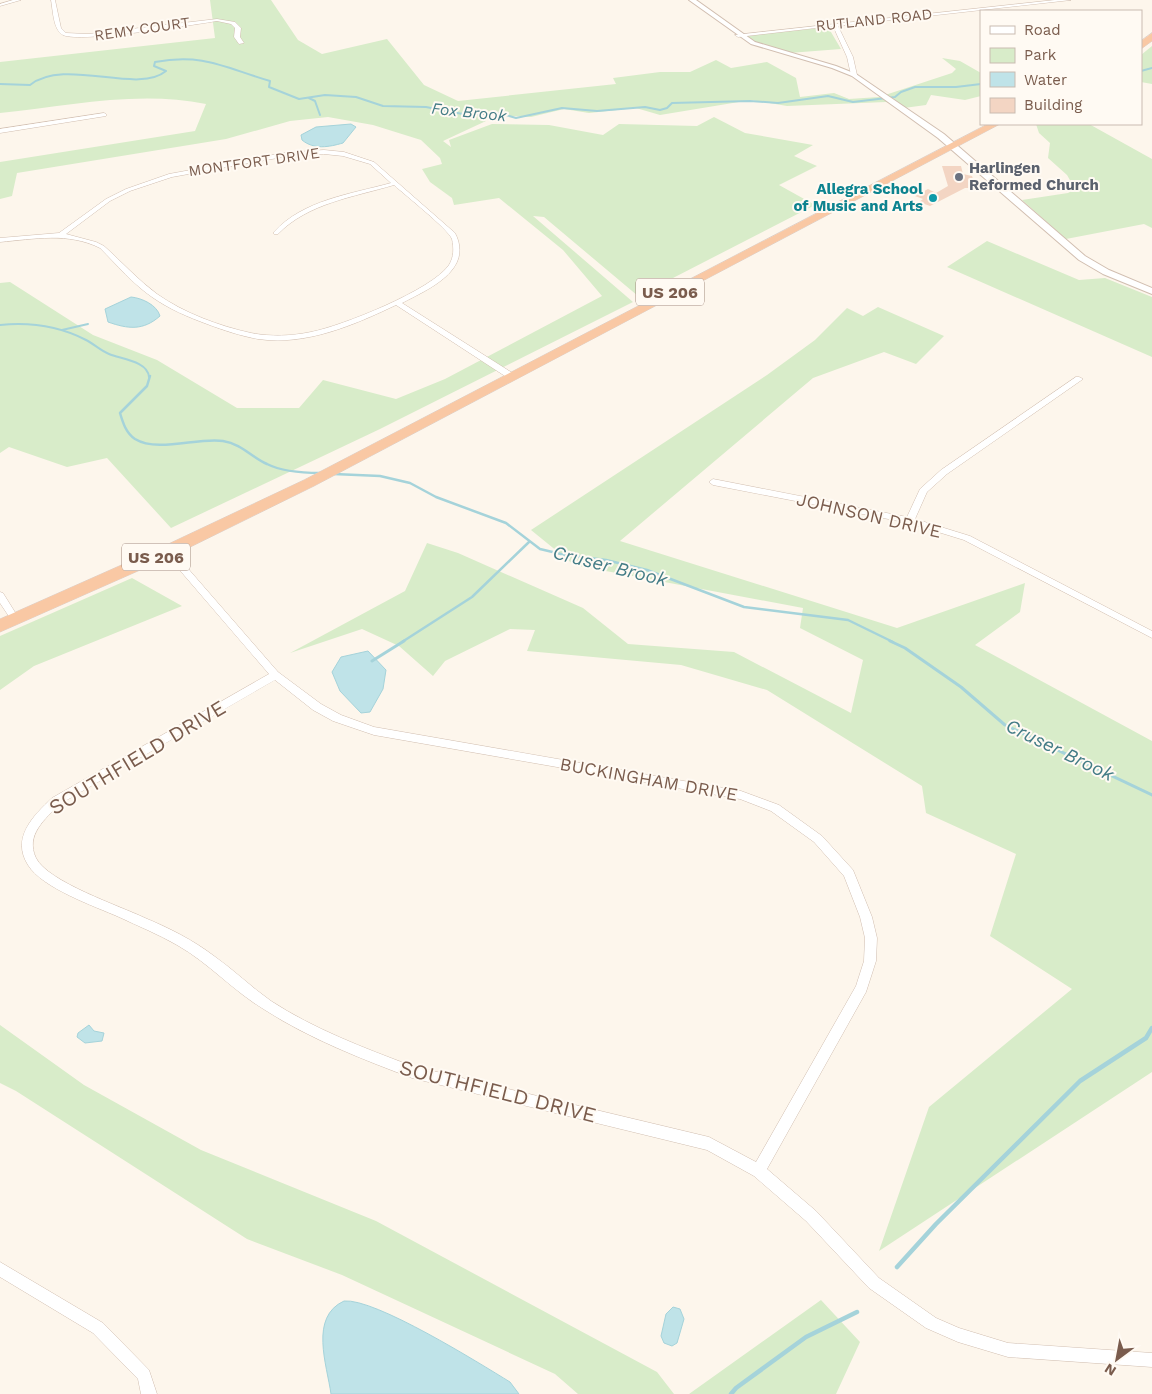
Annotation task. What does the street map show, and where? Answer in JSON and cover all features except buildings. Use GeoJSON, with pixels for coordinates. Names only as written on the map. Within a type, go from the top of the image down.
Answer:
{"type":"FeatureCollection","features":[{"type":"Feature","properties":{"kind":"highway"},"geometry":{"type":"LineString","coordinates":[[1142,45],[1152,36]]}},
{"type":"Feature","properties":{"kind":"highway","name":"US 206"},"geometry":{"type":"LineString","coordinates":[[0,626],[168,551],[347,464],[511,376],[993,125]]}},
{"type":"Feature","properties":{"kind":"street"},"geometry":{"type":"LineString","coordinates":[[0,5],[19,0]]}},
{"type":"Feature","properties":{"kind":"street","name":"REMY COURT"},"geometry":{"type":"LineString","coordinates":[[53,0],[59,28],[69,35],[88,36],[217,20],[235,25],[238,28],[237,37],[241,43]]}},
{"type":"Feature","properties":{"kind":"street"},"geometry":{"type":"LineString","coordinates":[[692,0],[738,35],[758,46],[834,67],[854,76],[893,101],[952,146],[1082,258],[1106,272],[1152,291]]}},
{"type":"Feature","properties":{"kind":"street","name":"RUTLAND ROAD"},"geometry":{"type":"LineString","coordinates":[[738,35],[981,7],[1070,0]]}},
{"type":"Feature","properties":{"kind":"street"},"geometry":{"type":"LineString","coordinates":[[835,25],[853,65],[854,76]]}},
{"type":"Feature","properties":{"kind":"street"},"geometry":{"type":"LineString","coordinates":[[0,131],[104,115]]}},
{"type":"Feature","properties":{"kind":"street","name":"MONTFORT DRIVE"},"geometry":{"type":"LineString","coordinates":[[0,240],[17,237],[61,235],[94,243],[102,247],[155,296],[167,303],[221,326],[251,335],[271,337],[318,333],[396,302],[440,279],[455,260],[458,246],[453,234],[372,163],[353,156],[324,152],[283,155],[180,173],[146,183],[108,200],[61,235]]}},
{"type":"Feature","properties":{"kind":"street"},"geometry":{"type":"LineString","coordinates":[[276,233],[286,222],[313,208],[396,183]]}},
{"type":"Feature","properties":{"kind":"street"},"geometry":{"type":"LineString","coordinates":[[396,302],[511,376]]}},
{"type":"Feature","properties":{"kind":"street"},"geometry":{"type":"LineString","coordinates":[[910,520],[923,491],[944,472],[1079,379]]}},
{"type":"Feature","properties":{"kind":"street","name":"JOHNSON DRIVE"},"geometry":{"type":"LineString","coordinates":[[713,482],[910,520],[984,545],[1152,635]]}},
{"type":"Feature","properties":{"kind":"street","name":"BUCKINGHAM DRIVE"},"geometry":{"type":"LineString","coordinates":[[168,551],[275,675],[317,707],[337,718],[374,730],[741,795],[775,808],[818,839],[849,874],[868,924],[871,938],[870,961],[862,988],[759,1171]]}},
{"type":"Feature","properties":{"kind":"street"},"geometry":{"type":"LineString","coordinates":[[0,595],[15,619]]}},
{"type":"Feature","properties":{"kind":"street","name":"SOUTHFIELD DRIVE"},"geometry":{"type":"LineString","coordinates":[[275,675],[56,801],[33,823],[26,840],[32,862],[39,871],[67,888],[169,934],[209,959],[244,990],[277,1011],[388,1063],[412,1072],[709,1144],[759,1171],[811,1216],[874,1283],[932,1323],[958,1335],[1008,1350],[1152,1360]]}},
{"type":"Feature","properties":{"kind":"street"},"geometry":{"type":"LineString","coordinates":[[0,1270],[98,1328],[144,1375],[149,1394]]}},
{"type":"Feature","properties":{"kind":"green space"},"geometry":{"type":"Polygon","coordinates":[[[210,0],[271,0],[298,40],[322,54],[387,39],[424,85],[458,101],[616,84],[613,78],[660,72],[690,72],[716,60],[731,68],[767,62],[796,78],[800,97],[834,93],[849,99],[879,97],[952,73],[956,69],[942,58],[960,61],[980,72],[980,96],[965,100],[931,95],[926,105],[904,108],[886,102],[787,106],[751,100],[660,115],[636,108],[589,113],[564,109],[531,117],[477,114],[486,121],[443,141],[451,147],[449,140],[492,124],[549,125],[603,135],[619,124],[697,126],[714,117],[745,133],[813,145],[794,156],[817,166],[779,185],[815,205],[638,296],[544,217],[533,216],[633,302],[380,429],[171,528],[107,458],[67,467],[9,447],[0,453],[0,283],[10,282],[93,335],[157,360],[237,408],[299,408],[323,380],[396,399],[445,379],[602,296],[563,250],[499,198],[454,205],[452,198],[430,182],[422,169],[442,164],[440,158],[421,140],[373,125],[328,117],[290,121],[226,139],[17,173],[12,196],[0,199],[0,162],[195,131],[206,104],[180,100],[129,99],[77,103],[0,113],[0,62],[215,38],[210,0]]]}},
{"type":"Feature","properties":{"kind":"green space"},"geometry":{"type":"Polygon","coordinates":[[[828,27],[841,49],[789,53],[756,43],[744,36],[828,27]]]}},
{"type":"Feature","properties":{"kind":"green space"},"geometry":{"type":"Polygon","coordinates":[[[1152,46],[1152,84],[1142,82],[1142,54],[1152,46]]]}},
{"type":"Feature","properties":{"kind":"green space"},"geometry":{"type":"Polygon","coordinates":[[[1036,125],[1091,125],[1152,159],[1152,228],[1144,224],[1066,239],[1022,200],[1068,193],[1075,189],[1067,175],[1048,158],[1050,143],[1039,133],[1036,125]]]}},
{"type":"Feature","properties":{"kind":"green space"},"geometry":{"type":"Polygon","coordinates":[[[987,241],[1079,280],[1105,278],[1152,297],[1152,357],[947,267],[987,241]]]}},
{"type":"Feature","properties":{"kind":"green space"},"geometry":{"type":"Polygon","coordinates":[[[878,307],[944,336],[916,364],[884,352],[813,378],[620,541],[897,628],[1025,583],[1020,612],[975,645],[1152,741],[1152,1072],[879,1251],[929,1107],[1072,989],[990,936],[1016,854],[926,813],[922,786],[767,690],[681,665],[527,651],[535,630],[510,629],[445,661],[433,676],[399,646],[362,629],[290,653],[405,591],[427,543],[458,553],[583,608],[628,644],[734,652],[851,713],[863,660],[800,628],[803,608],[574,565],[531,530],[767,375],[815,340],[847,308],[863,316],[878,307]]]}},
{"type":"Feature","properties":{"kind":"green space"},"geometry":{"type":"Polygon","coordinates":[[[132,578],[182,606],[34,666],[0,690],[0,636],[132,578]]]}},
{"type":"Feature","properties":{"kind":"green space"},"geometry":{"type":"Polygon","coordinates":[[[0,1025],[84,1085],[201,1150],[376,1221],[657,1372],[674,1394],[578,1394],[555,1374],[342,1275],[247,1239],[16,1091],[0,1083],[0,1025]]]}},
{"type":"Feature","properties":{"kind":"green space"},"geometry":{"type":"Polygon","coordinates":[[[821,1300],[860,1342],[836,1394],[689,1394],[821,1300]]]}},
{"type":"Feature","properties":{"kind":"water"},"geometry":{"type":"Polygon","coordinates":[[[351,124],[356,127],[343,143],[317,146],[302,140],[301,135],[316,127],[351,124]]]}},
{"type":"Feature","properties":{"kind":"water"},"geometry":{"type":"Polygon","coordinates":[[[131,297],[148,303],[156,309],[160,316],[148,324],[135,327],[108,322],[105,309],[131,297]]]}},
{"type":"Feature","properties":{"kind":"water"},"geometry":{"type":"Polygon","coordinates":[[[368,651],[386,670],[383,689],[370,712],[361,713],[340,691],[332,672],[341,657],[368,651]]]}},
{"type":"Feature","properties":{"kind":"water"},"geometry":{"type":"Polygon","coordinates":[[[89,1025],[94,1031],[104,1033],[102,1041],[85,1043],[77,1037],[78,1033],[89,1025]]]}},
{"type":"Feature","properties":{"kind":"water"},"geometry":{"type":"Polygon","coordinates":[[[344,1301],[359,1303],[379,1310],[427,1333],[510,1382],[519,1394],[331,1394],[324,1356],[323,1330],[333,1308],[344,1301]]]}},
{"type":"Feature","properties":{"kind":"water"},"geometry":{"type":"Polygon","coordinates":[[[673,1307],[680,1309],[684,1319],[677,1343],[672,1346],[664,1343],[661,1336],[666,1314],[673,1307]]]}},
{"type":"Feature","properties":{"kind":"waterway","name":"Fox Brook"},"geometry":{"type":"LineString","coordinates":[[0,84],[30,85],[45,77],[62,74],[119,79],[153,77],[166,71],[154,66],[155,62],[187,59],[214,63],[270,81],[269,87],[299,99],[325,95],[356,97],[383,106],[426,107],[468,115],[499,113],[516,118],[562,108],[597,111],[645,107],[660,110],[667,108],[672,103],[750,101],[778,103],[828,96],[853,102],[895,97],[901,92],[915,87],[956,87],[980,84]]}},
{"type":"Feature","properties":{"kind":"waterway","name":"Fox Brook"},"geometry":{"type":"LineString","coordinates":[[1142,71],[1152,68]]}},
{"type":"Feature","properties":{"kind":"waterway"},"geometry":{"type":"LineString","coordinates":[[309,98],[315,101],[320,115]]}},
{"type":"Feature","properties":{"kind":"waterway"},"geometry":{"type":"LineString","coordinates":[[62,330],[88,324]]}},
{"type":"Feature","properties":{"kind":"waterway","name":"Cruser Brook"},"geometry":{"type":"LineString","coordinates":[[0,325],[44,326],[65,331],[86,340],[106,353],[139,364],[144,367],[149,377]]}},
{"type":"Feature","properties":{"kind":"waterway","name":"Cruser Brook"},"geometry":{"type":"LineString","coordinates":[[150,376],[147,386],[120,413],[127,431],[135,439],[155,445],[213,440],[223,441],[236,445],[273,467],[293,472],[320,473]]}},
{"type":"Feature","properties":{"kind":"waterway","name":"Cruser Brook"},"geometry":{"type":"LineString","coordinates":[[334,474],[380,476],[410,483],[436,497],[506,523],[540,549],[565,555],[606,560],[647,570],[744,607],[848,620],[893,642]]}},
{"type":"Feature","properties":{"kind":"waterway"},"geometry":{"type":"LineString","coordinates":[[402,642],[472,597],[529,542]]}},
{"type":"Feature","properties":{"kind":"waterway"},"geometry":{"type":"LineString","coordinates":[[372,661],[404,641]]}},
{"type":"Feature","properties":{"kind":"waterway","name":"Cruser Brook"},"geometry":{"type":"LineString","coordinates":[[890,641],[905,648],[961,687],[1005,725],[1152,795]]}},
{"type":"Feature","properties":{"kind":"waterway"},"geometry":{"type":"LineString","coordinates":[[897,1267],[936,1224],[1080,1081],[1146,1038],[1152,1028]]}},
{"type":"Feature","properties":{"kind":"waterway"},"geometry":{"type":"LineString","coordinates":[[731,1394],[736,1388],[806,1337],[857,1312]]}},
{"type":"Feature","properties":{"kind":"place","name":"Harlingen Reformed Church"},"geometry":{"type":"Point","coordinates":[959,177]}},
{"type":"Feature","properties":{"kind":"place","name":"Allegra School of Music and Arts"},"geometry":{"type":"Point","coordinates":[933,198]}}]}
